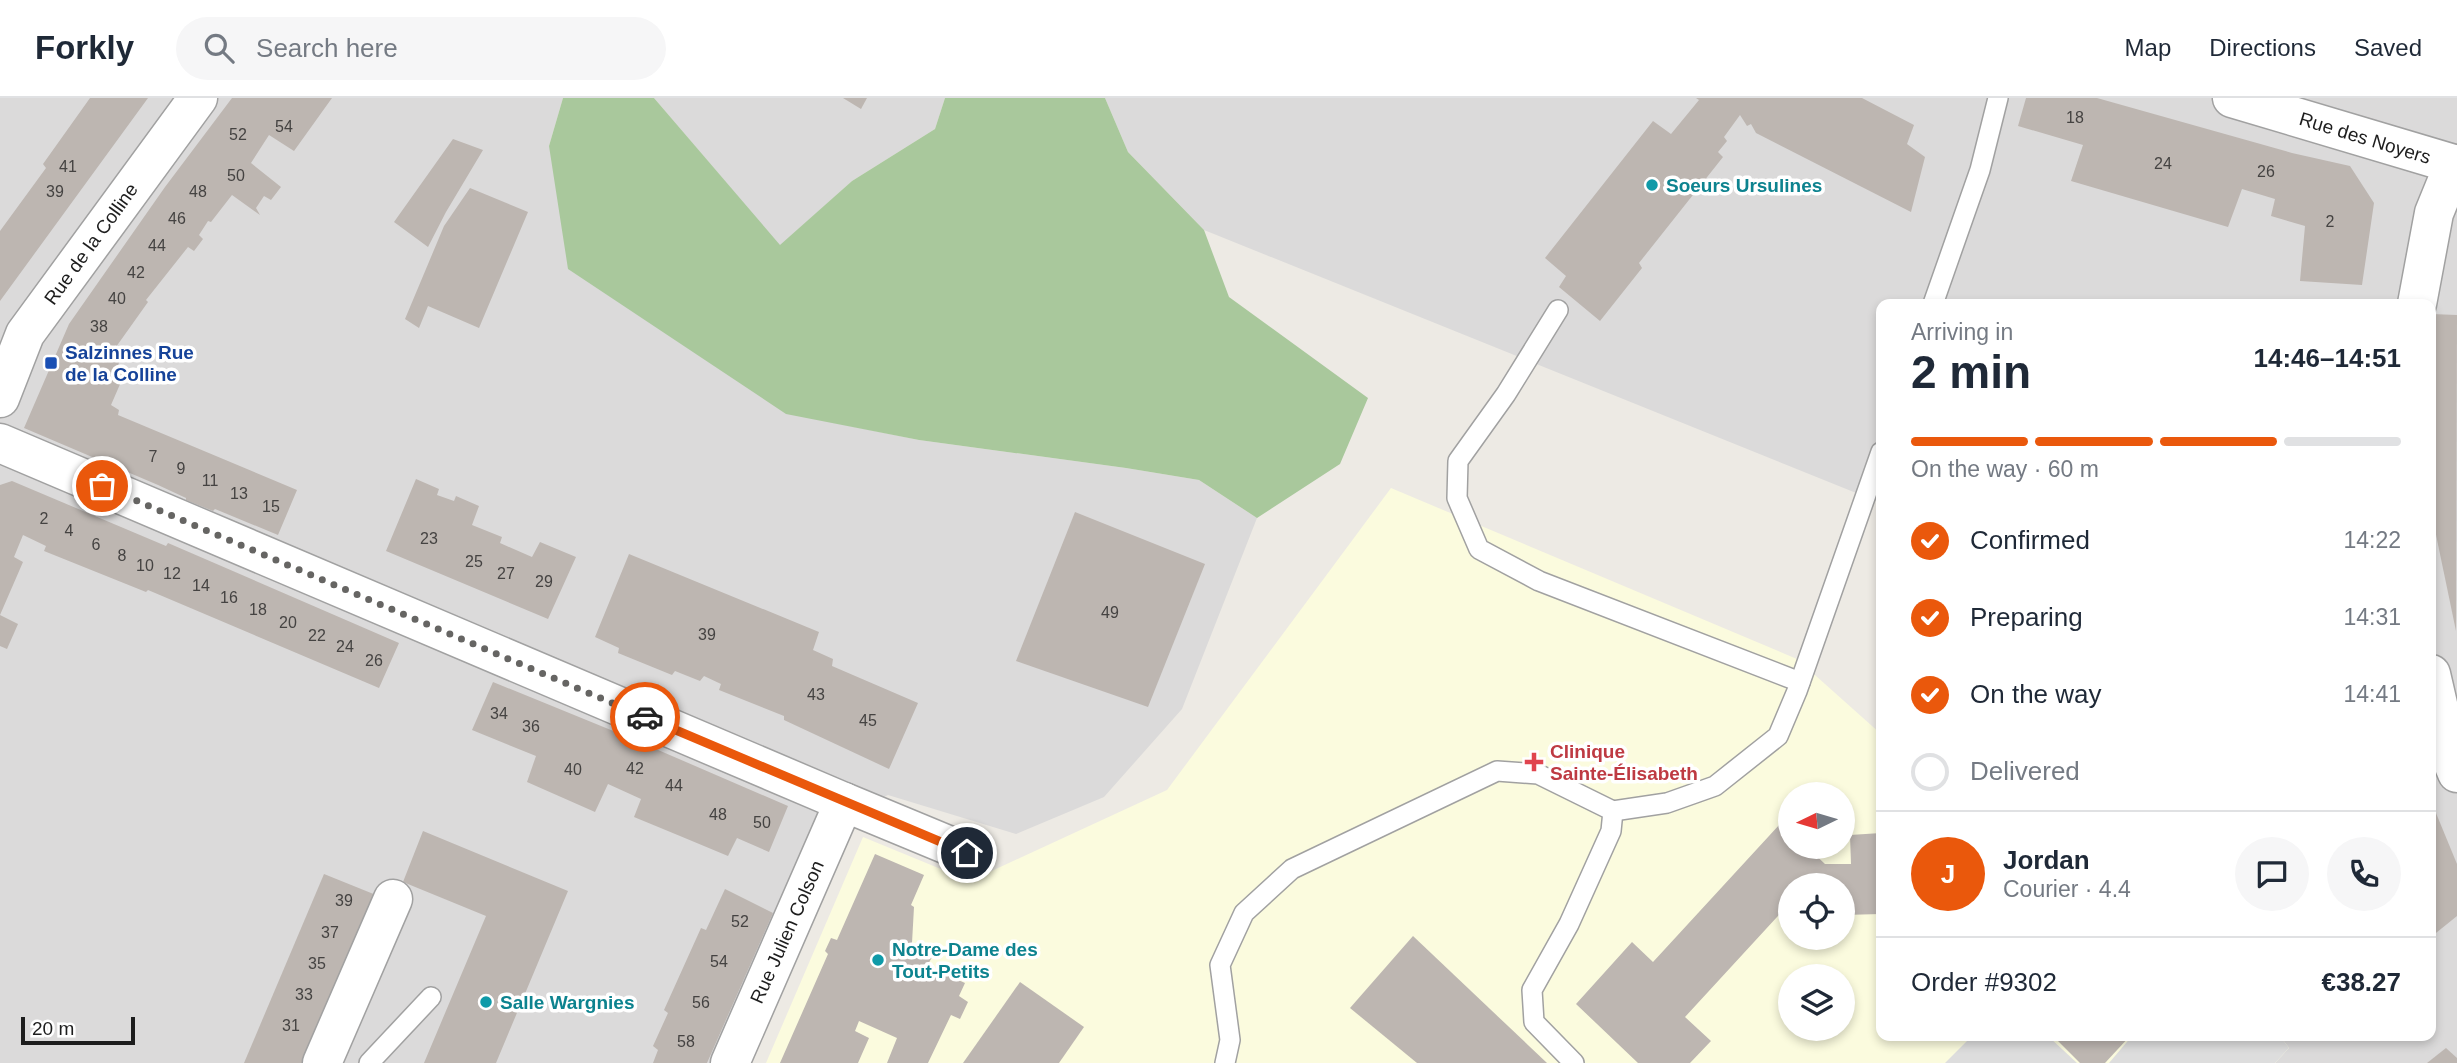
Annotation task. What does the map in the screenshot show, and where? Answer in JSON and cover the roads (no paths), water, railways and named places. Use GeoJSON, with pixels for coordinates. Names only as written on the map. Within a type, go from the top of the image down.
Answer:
{"type":"FeatureCollection","features":[{"type":"Feature","properties":{"kind":"street","name":"Rue de la Colline"},"geometry":{"type":"LineString","coordinates":[[0,398],[25,334],[198,98]]}},
{"type":"Feature","properties":{"kind":"street","name":"Rue des Noyers"},"geometry":{"type":"LineString","coordinates":[[2232,98],[2455,165]]}},
{"type":"Feature","properties":{"kind":"street"},"geometry":{"type":"LineString","coordinates":[[2418,299],[2434,213],[2455,165]]}},
{"type":"Feature","properties":{"kind":"street"},"geometry":{"type":"LineString","coordinates":[[0,443],[967,853]]}},
{"type":"Feature","properties":{"kind":"street"},"geometry":{"type":"LineString","coordinates":[[2436,696],[2450,756],[2457,773]]}},
{"type":"Feature","properties":{"kind":"street","name":"Rue Julien Colson"},"geometry":{"type":"LineString","coordinates":[[730,1063],[844,802]]}},
{"type":"Feature","properties":{"kind":"street"},"geometry":{"type":"LineString","coordinates":[[322,1063],[393,899]]}},
{"type":"Feature","properties":{"kind":"lane"},"geometry":{"type":"LineString","coordinates":[[1935,299],[1980,170],[1998,98]]}},
{"type":"Feature","properties":{"kind":"lane"},"geometry":{"type":"LineString","coordinates":[[1558,310],[1506,394],[1458,461],[1457,498],[1479,549],[1539,581],[1800,682]]}},
{"type":"Feature","properties":{"kind":"lane"},"geometry":{"type":"LineString","coordinates":[[1225,1063],[1230,1040],[1220,965],[1244,913],[1292,869],[1497,771],[1538,775],[1613,811],[1667,803],[1715,786],[1778,737],[1876,466]]}},
{"type":"Feature","properties":{"kind":"lane"},"geometry":{"type":"LineString","coordinates":[[1574,1063],[1534,1022],[1532,990],[1569,923],[1611,831],[1613,811]]}},
{"type":"Feature","properties":{"kind":"lane"},"geometry":{"type":"LineString","coordinates":[[369,1063],[431,997]]}},
{"type":"Feature","properties":{"kind":"place","name":"Soeurs Ursulines"},"geometry":{"type":"Point","coordinates":[1652,185]}},
{"type":"Feature","properties":{"kind":"place","name":"Salzinnes Rue de la Colline"},"geometry":{"type":"Point","coordinates":[51,363]}},
{"type":"Feature","properties":{"kind":"place","name":"Clinique Sainte-Élisabeth"},"geometry":{"type":"Point","coordinates":[1534,762]}},
{"type":"Feature","properties":{"kind":"place","name":"Notre-Dame des Tout-Petits"},"geometry":{"type":"Point","coordinates":[878,960]}},
{"type":"Feature","properties":{"kind":"place","name":"Salle Wargnies"},"geometry":{"type":"Point","coordinates":[486,1002]}}]}
